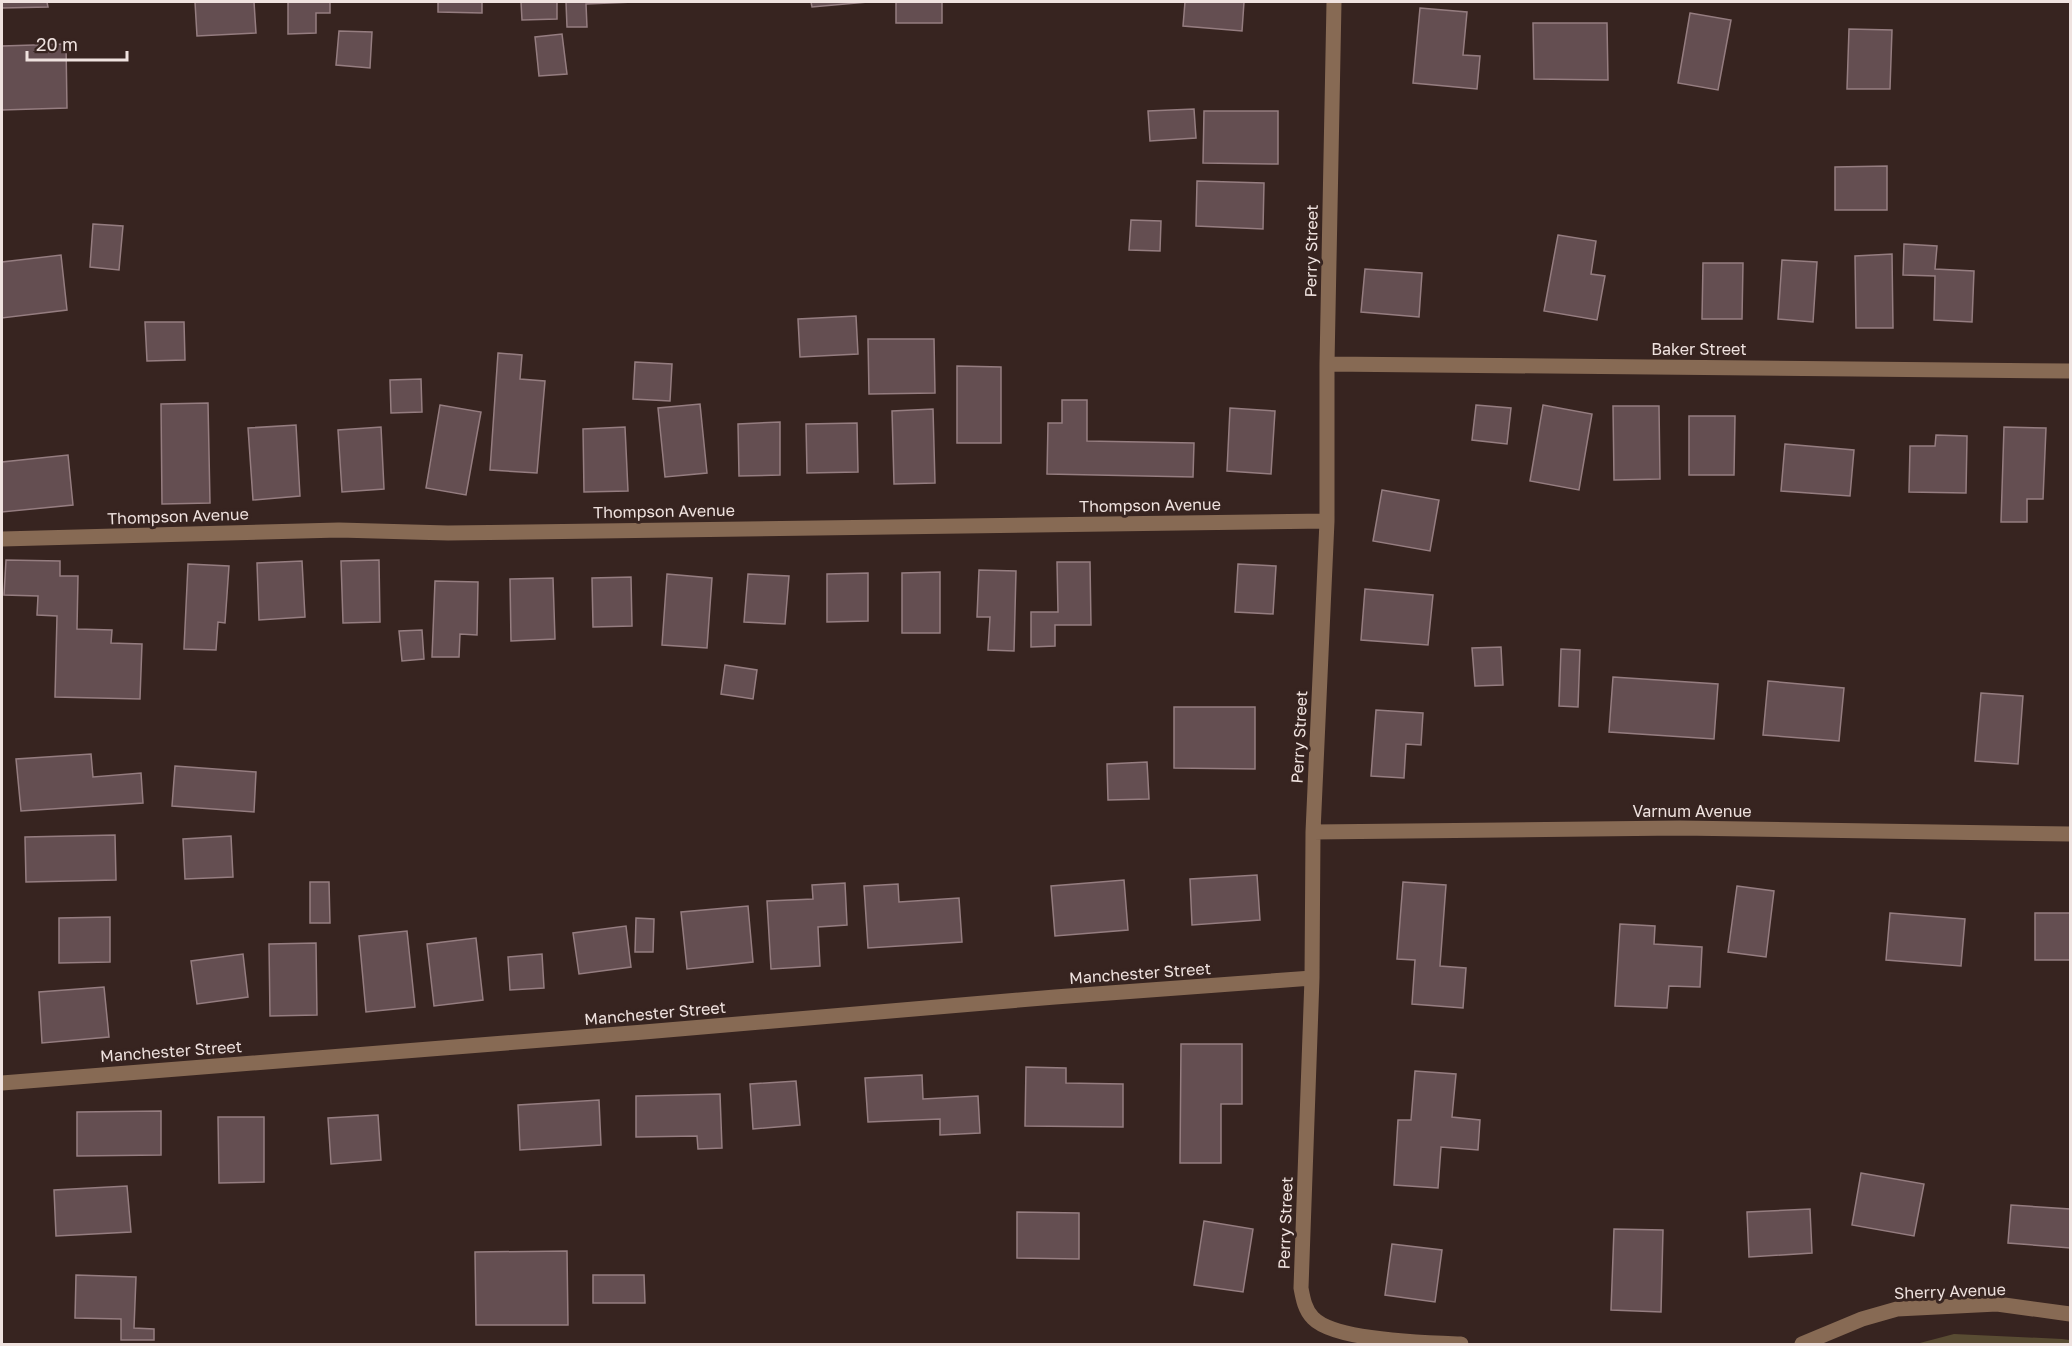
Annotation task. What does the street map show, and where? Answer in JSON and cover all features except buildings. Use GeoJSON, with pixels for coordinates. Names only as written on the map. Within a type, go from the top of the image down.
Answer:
{"type":"FeatureCollection","features":[{"type":"Feature","properties":{"kind":"street","name":"Perry Street"},"geometry":{"type":"LineString","coordinates":[[1334,2],[1327,364],[1327,521],[1313,832],[1312,978],[1301,1288],[1306,1309],[1314,1320],[1338,1331],[1393,1340],[1461,1344]]}},
{"type":"Feature","properties":{"kind":"street","name":"Baker Street"},"geometry":{"type":"LineString","coordinates":[[1327,364],[2070,371]]}},
{"type":"Feature","properties":{"kind":"street","name":"Thompson Avenue"},"geometry":{"type":"LineString","coordinates":[[2,539],[327,530],[448,533],[1327,521]]}},
{"type":"Feature","properties":{"kind":"street","name":"Varnum Avenue"},"geometry":{"type":"LineString","coordinates":[[1313,832],[1680,828],[2070,834]]}},
{"type":"Feature","properties":{"kind":"street","name":"Manchester Street"},"geometry":{"type":"LineString","coordinates":[[2,1083],[1312,978]]}},
{"type":"Feature","properties":{"kind":"street","name":"Sherry Avenue"},"geometry":{"type":"LineString","coordinates":[[1802,1344],[1862,1319],[1897,1309],[1997,1304],[2070,1314]]}},
{"type":"Feature","properties":{"kind":"shaded area"},"geometry":{"type":"Polygon","coordinates":[[[1954,1334],[2062,1339],[2070,1340],[2070,1344],[1916,1344],[1954,1334]]]}}]}
